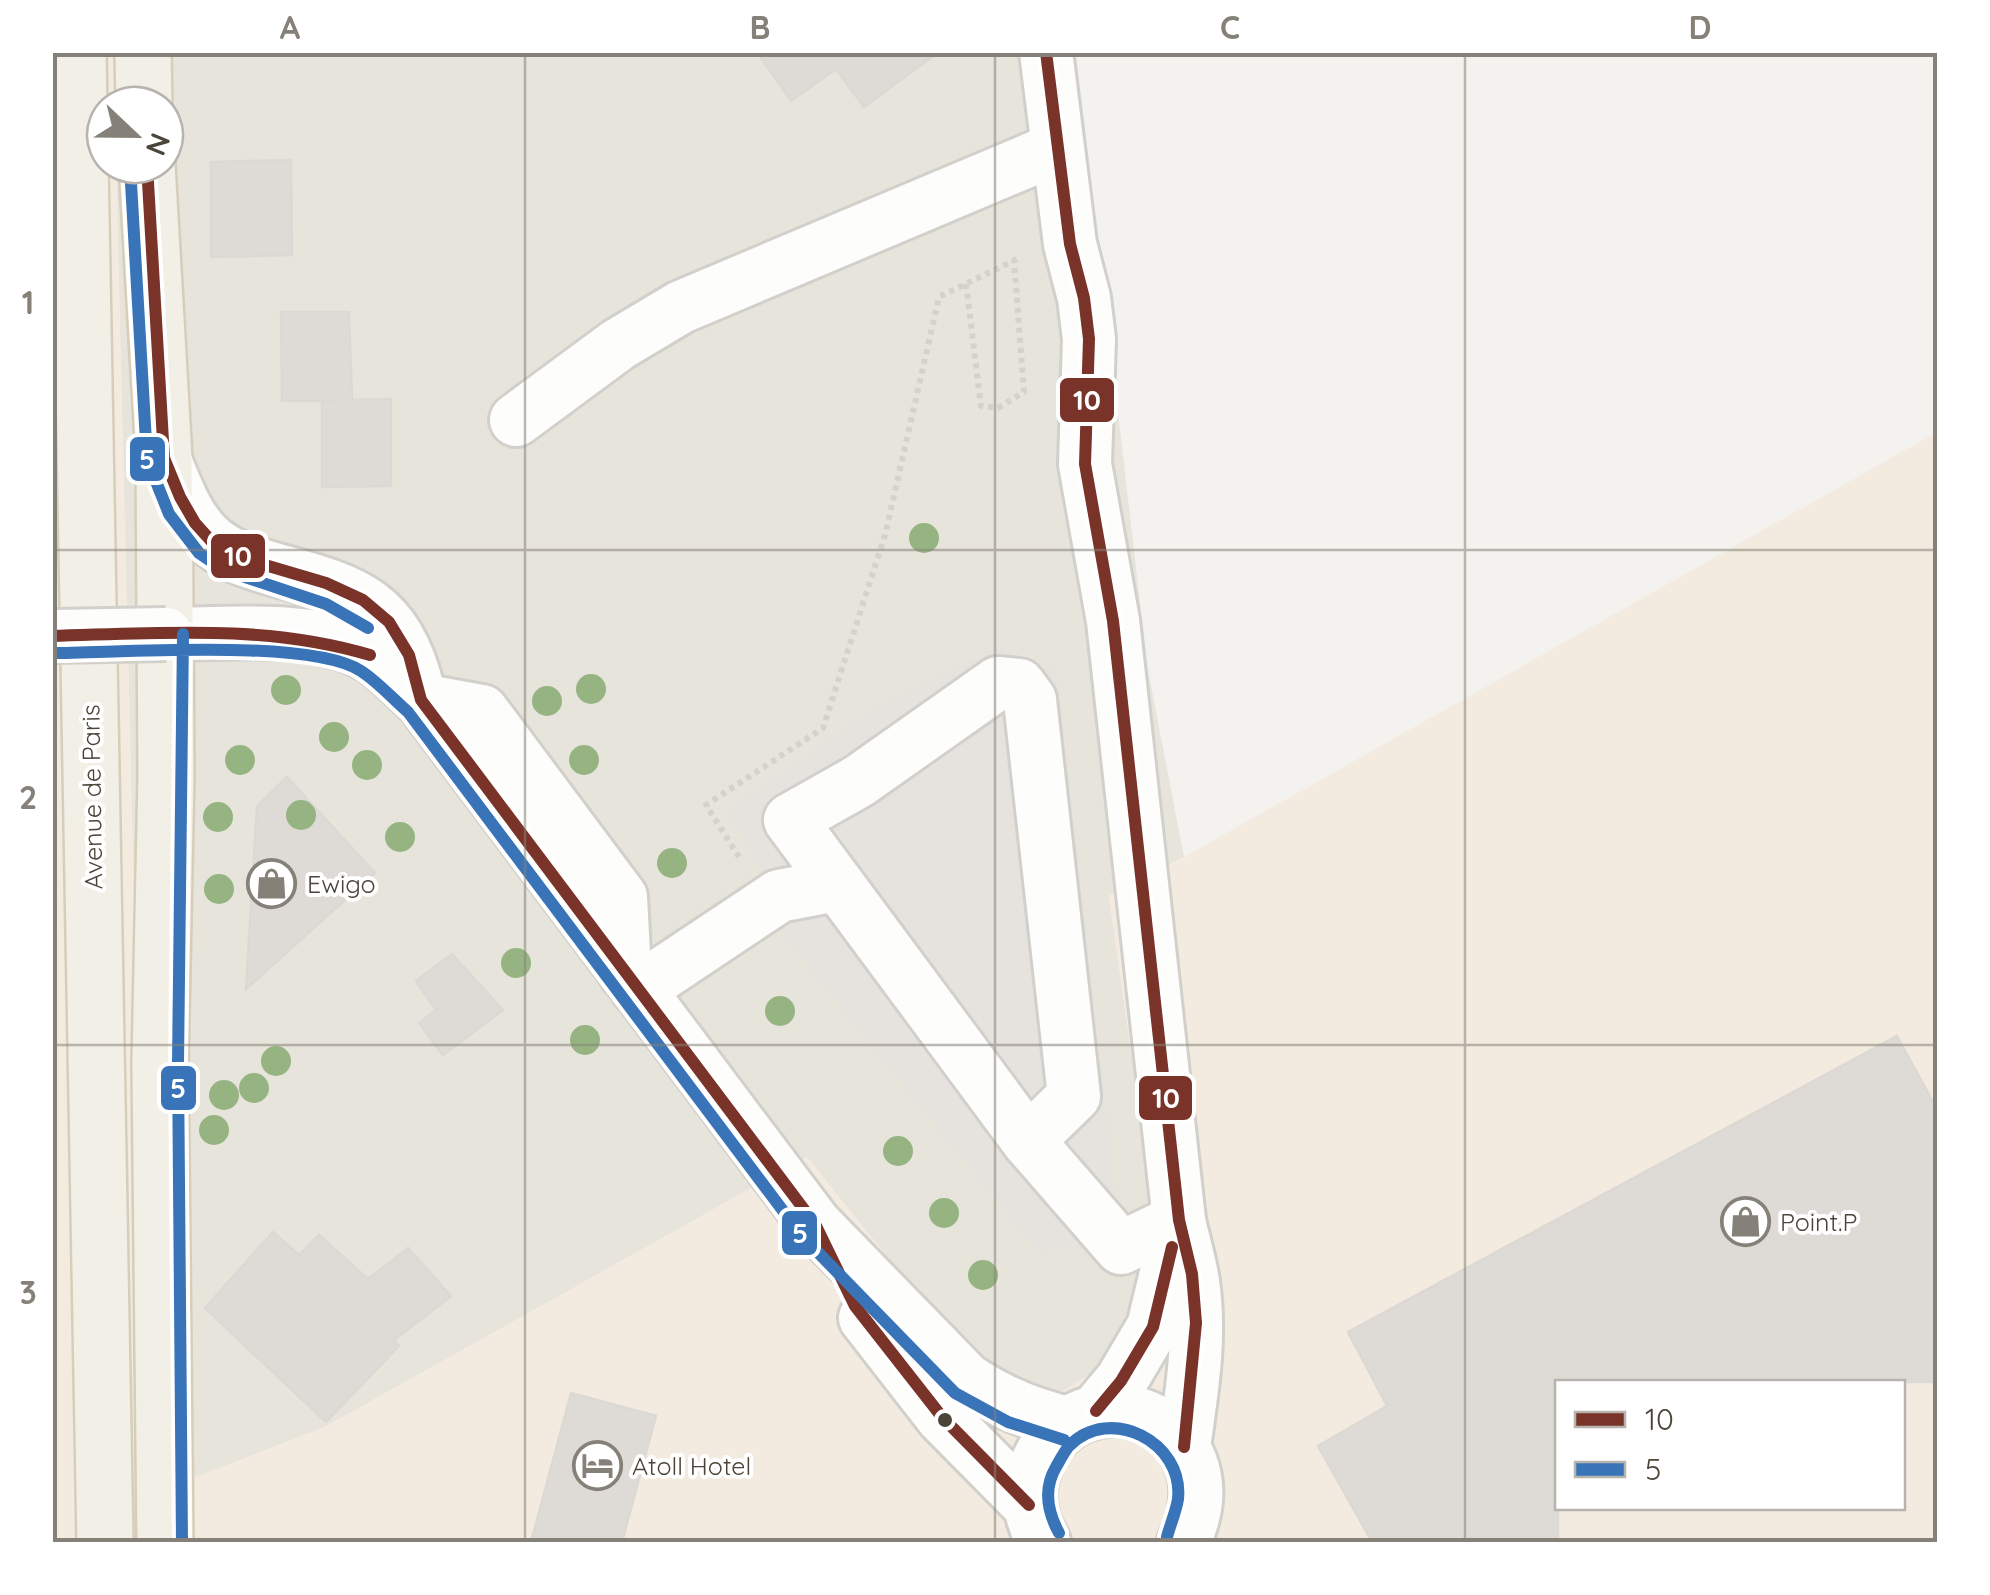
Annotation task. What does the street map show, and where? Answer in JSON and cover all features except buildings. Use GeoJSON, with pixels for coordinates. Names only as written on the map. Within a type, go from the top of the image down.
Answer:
{"type":"FeatureCollection","features":[{"type":"Feature","properties":{"kind":"main road","name":"Avenue de Paris"},"geometry":{"type":"LineString","coordinates":[[78,52],[106,1542]]}},
{"type":"Feature","properties":{"kind":"main road"},"geometry":{"type":"LineString","coordinates":[[142,52],[143,85]]}},
{"type":"Feature","properties":{"kind":"main road"},"geometry":{"type":"LineString","coordinates":[[148,185],[164,458],[166,634],[160,1063],[165,1542]]}},
{"type":"Feature","properties":{"kind":"street"},"geometry":{"type":"LineString","coordinates":[[1046,52],[1070,244],[1084,298],[1089,339],[1085,464],[1113,621],[1179,1220],[1193,1280],[1197,1334],[1184,1446]]}},
{"type":"Feature","properties":{"kind":"street"},"geometry":{"type":"LineString","coordinates":[[516,420],[618,344],[680,307],[1058,148]]}},
{"type":"Feature","properties":{"kind":"street"},"geometry":{"type":"LineString","coordinates":[[164,458],[195,524],[214,543],[260,565],[326,583],[363,600],[389,622],[410,655],[421,700]]}},
{"type":"Feature","properties":{"kind":"street"},"geometry":{"type":"LineString","coordinates":[[52,636],[279,634],[335,642],[369,655],[421,700],[815,1224],[966,1379],[1030,1413],[1082,1418],[1121,1410],[1146,1416],[1167,1428],[1184,1446],[1195,1470],[1198,1494],[1195,1519],[1184,1542]]}},
{"type":"Feature","properties":{"kind":"street"},"geometry":{"type":"LineString","coordinates":[[1028,1141],[1074,1096],[1030,700],[1019,685],[998,682],[859,781],[790,820],[1028,1141],[1120,1248],[1179,1220]]}},
{"type":"Feature","properties":{"kind":"street"},"geometry":{"type":"LineString","coordinates":[[632,981],[778,896],[836,885]]}},
{"type":"Feature","properties":{"kind":"street"},"geometry":{"type":"LineString","coordinates":[[1036,1524],[1032,1478],[1041,1452],[1052,1436],[1082,1418],[1122,1381],[1153,1327],[1179,1220]]}},
{"type":"Feature","properties":{"kind":"street"},"geometry":{"type":"LineString","coordinates":[[815,1224],[856,1306],[942,1416],[1036,1524]]}},
{"type":"Feature","properties":{"kind":"path"},"geometry":{"type":"LineString","coordinates":[[746,868],[706,806],[822,728],[885,535],[939,297],[1014,260],[1024,392],[998,408],[980,406],[966,284]]}},
{"type":"Feature","properties":{"kind":"shaded area"},"geometry":{"type":"Polygon","coordinates":[[[52,53],[113,53],[114,85],[85,85],[85,185],[116,185],[149,1495],[325,1427],[807,1157],[981,1373],[1058,1394],[1108,1363],[1152,1272],[1149,1177],[1109,896],[1937,432],[1937,1542],[53,1542],[52,53]]]}},
{"type":"Feature","properties":{"kind":"shaded area"},"geometry":{"type":"Polygon","coordinates":[[[113,53],[1076,53],[1148,670],[1184,857],[1109,896],[1149,1177],[1152,1272],[1109,1363],[1058,1394],[1024,1394],[956,1346],[807,1157],[325,1427],[148,1496],[116,185],[185,185],[185,85],[114,85],[113,53]]]}},
{"type":"Feature","properties":{"kind":"shaded area"},"geometry":{"type":"Polygon","coordinates":[[[1000,646],[1057,672],[1121,1248],[1037,1250],[779,929],[779,896],[728,812],[877,707],[1000,646]]]}},
{"type":"Feature","properties":{"kind":"transit line","name":"10"},"geometry":{"type":"LineString","coordinates":[[1046,52],[1070,244],[1084,298],[1089,339],[1085,464],[1113,621],[1179,1220],[1192,1274],[1196,1323],[1184,1447]]}},
{"type":"Feature","properties":{"kind":"transit line","name":"5"},"geometry":{"type":"LineString","coordinates":[[131,185],[147,459],[169,514],[199,553],[224,570],[326,604],[368,628]]}},
{"type":"Feature","properties":{"kind":"transit line","name":"10"},"geometry":{"type":"LineString","coordinates":[[148,185],[164,458],[195,523],[213,543],[241,558],[326,583],[363,600],[389,622],[409,655],[421,700],[815,1224],[855,1306],[942,1417],[1029,1505]]}},
{"type":"Feature","properties":{"kind":"transit line","name":"5"},"geometry":{"type":"LineString","coordinates":[[182,1542],[178,1063],[183,634]]}},
{"type":"Feature","properties":{"kind":"transit line","name":"10"},"geometry":{"type":"LineString","coordinates":[[52,636],[252,635],[331,645],[370,655]]}},
{"type":"Feature","properties":{"kind":"transit line","name":"5"},"geometry":{"type":"LineString","coordinates":[[52,653],[259,651],[336,661],[367,675],[408,712],[802,1236],[955,1393],[1008,1422],[1064,1440]]}},
{"type":"Feature","properties":{"kind":"transit line","name":"10"},"geometry":{"type":"LineString","coordinates":[[1096,1411],[1121,1381],[1153,1327],[1172,1247]]}},
{"type":"Feature","properties":{"kind":"transit line","name":"5"},"geometry":{"type":"LineString","coordinates":[[1059,1533],[1048,1500],[1049,1484],[1062,1456],[1086,1434],[1123,1429],[1157,1446],[1177,1479],[1178,1499],[1167,1537]]}},
{"type":"Feature","properties":{"kind":"place","name":"Ewigo"},"geometry":{"type":"Point","coordinates":[272,884]}},
{"type":"Feature","properties":{"kind":"place","name":"Point.P"},"geometry":{"type":"Point","coordinates":[1745,1222]}},
{"type":"Feature","properties":{"kind":"place","name":"Atoll Hotel"},"geometry":{"type":"Point","coordinates":[597,1466]}}]}
